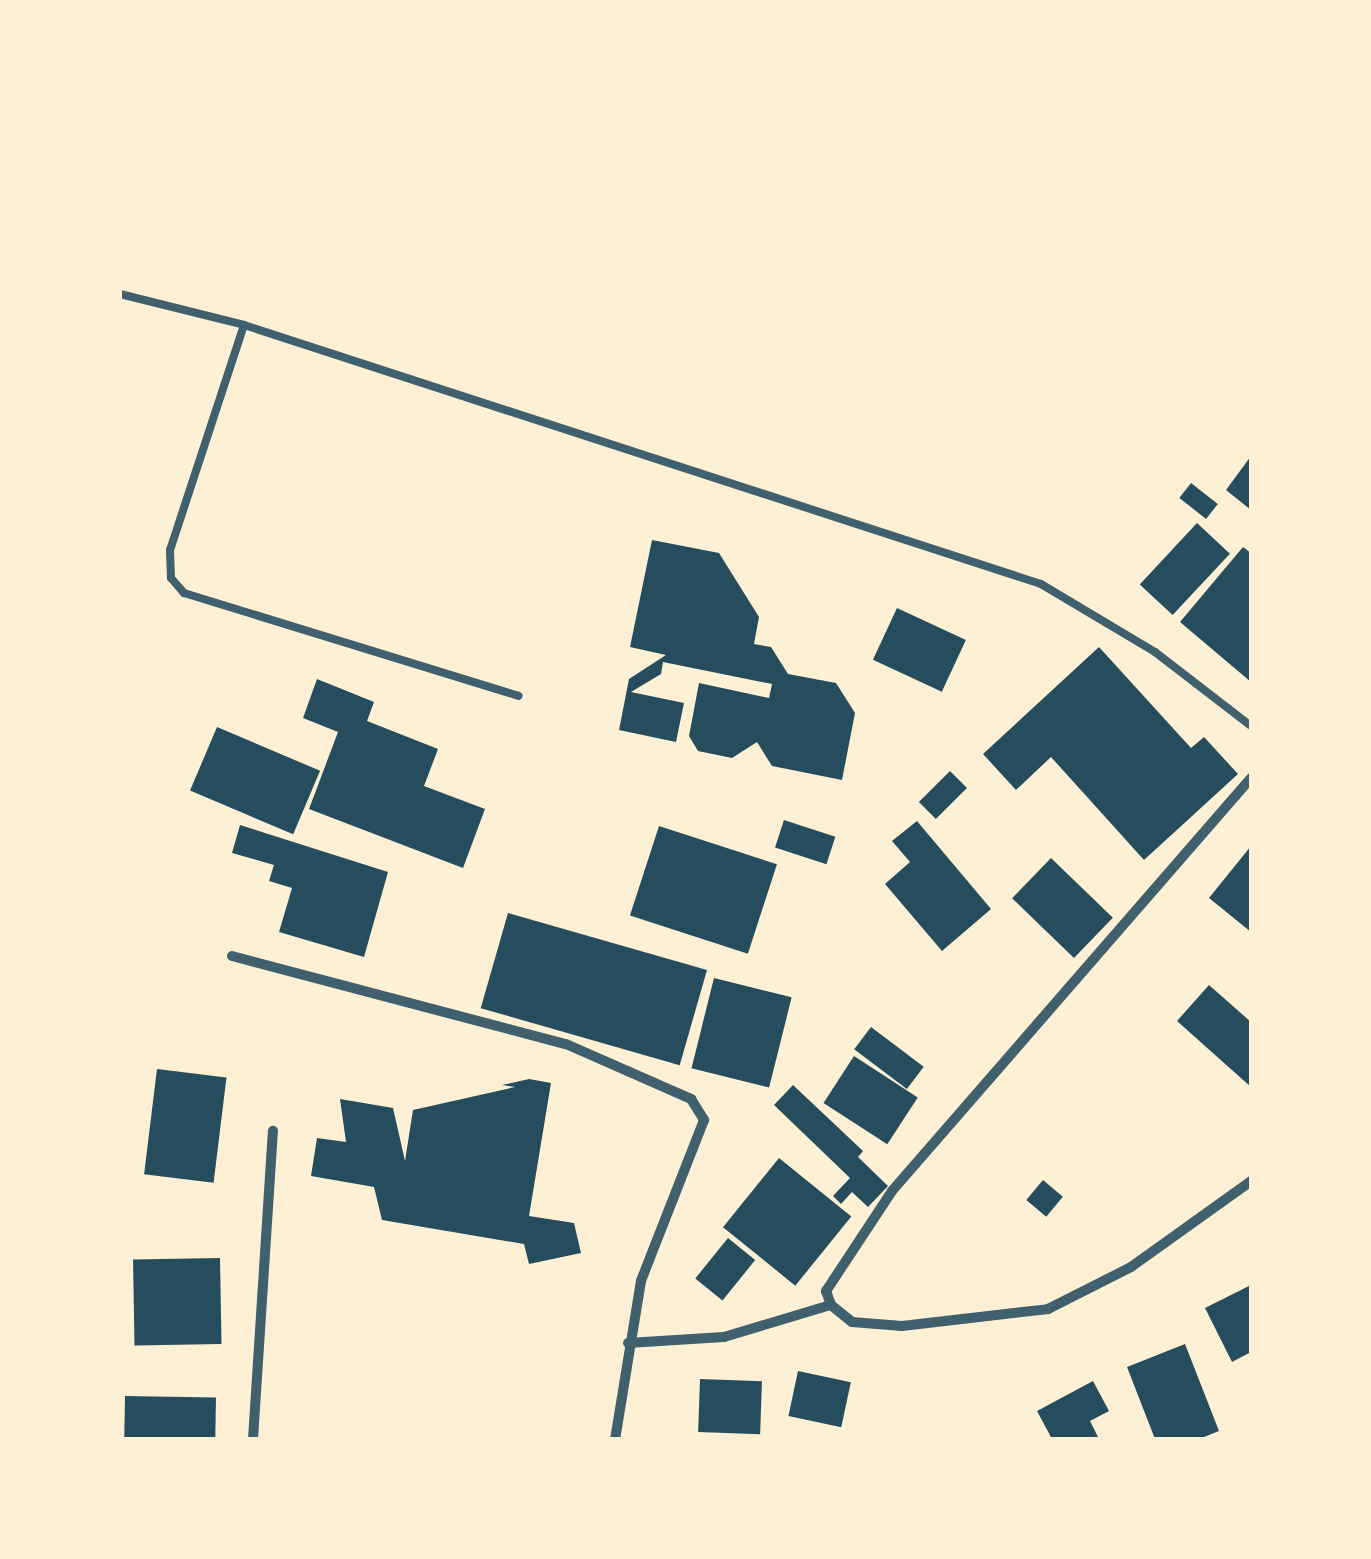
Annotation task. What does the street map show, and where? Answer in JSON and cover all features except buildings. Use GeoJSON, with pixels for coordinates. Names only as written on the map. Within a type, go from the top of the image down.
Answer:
{"type":"FeatureCollection","features":[{"type":"Feature","properties":{"kind":"street"},"geometry":{"type":"LineString","coordinates":[[1251,778],[892,1191],[826,1292],[830,1305],[852,1322],[902,1326],[1048,1309],[1131,1266],[1251,1181]]}},
{"type":"Feature","properties":{"kind":"street"},"geometry":{"type":"LineString","coordinates":[[232,956],[566,1044],[690,1099],[704,1120],[641,1281],[615,1439]]}},
{"type":"Feature","properties":{"kind":"street"},"geometry":{"type":"LineString","coordinates":[[253,1439],[273,1132]]}},
{"type":"Feature","properties":{"kind":"street"},"geometry":{"type":"LineString","coordinates":[[628,1344],[724,1337],[830,1305]]}},
{"type":"Feature","properties":{"kind":"lane"},"geometry":{"type":"LineString","coordinates":[[120,294],[244,325],[1041,584],[1155,652],[1251,726]]}},
{"type":"Feature","properties":{"kind":"lane"},"geometry":{"type":"LineString","coordinates":[[244,325],[170,550],[171,578],[184,593],[519,696]]}}]}
